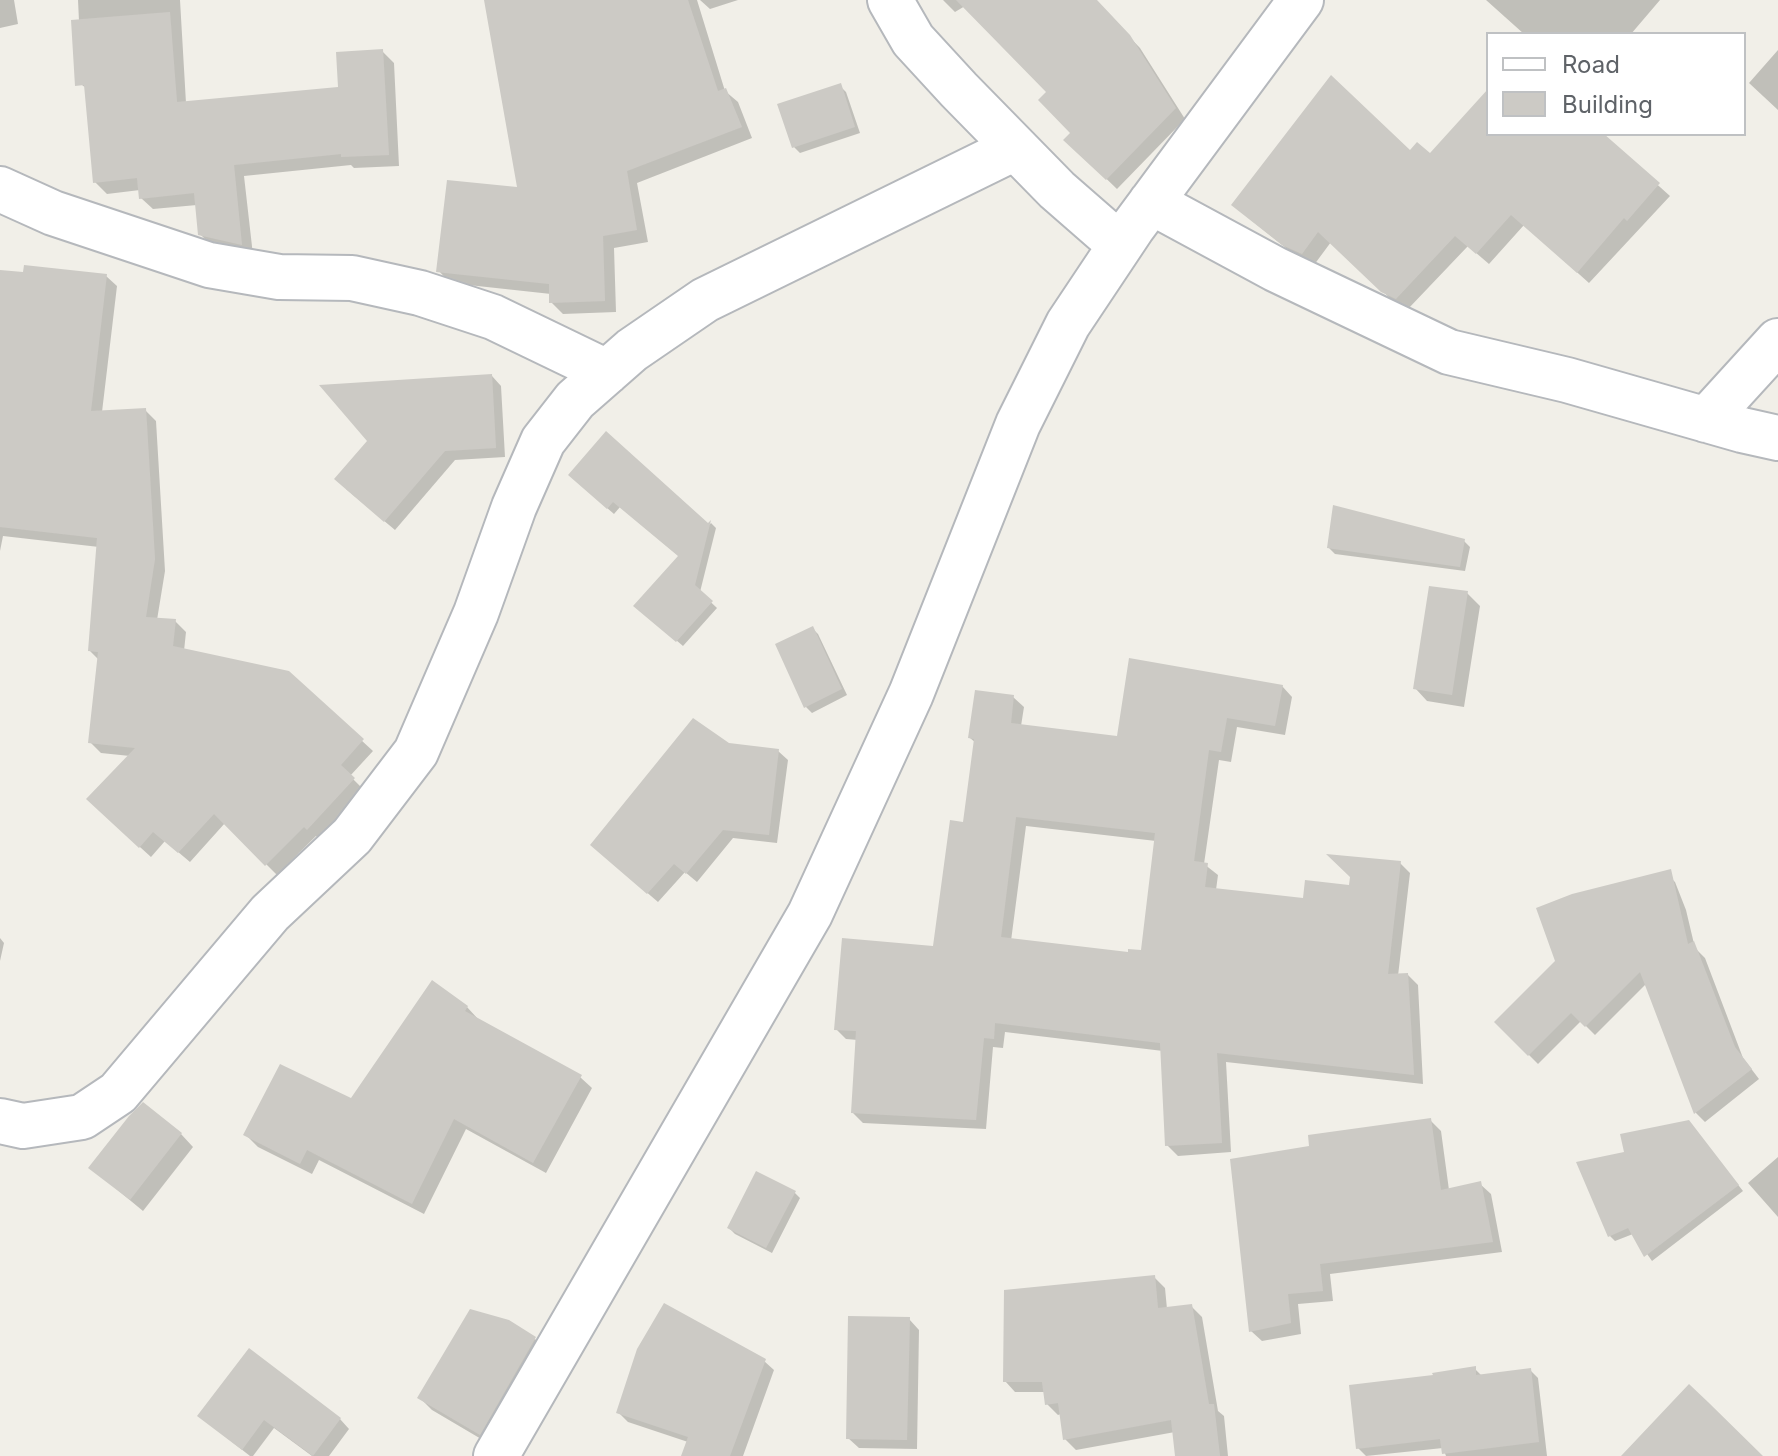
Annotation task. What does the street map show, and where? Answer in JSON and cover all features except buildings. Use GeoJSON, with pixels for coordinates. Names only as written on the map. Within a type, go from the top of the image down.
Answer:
{"type":"FeatureCollection","features":[{"type":"Feature","properties":{"kind":"street"},"geometry":{"type":"LineString","coordinates":[[890,0],[913,40],[1057,190],[1120,245]]}},
{"type":"Feature","properties":{"kind":"street"},"geometry":{"type":"LineString","coordinates":[[496,1456],[810,914],[911,694],[1018,424],[1068,324],[1120,245],[1301,0]]}},
{"type":"Feature","properties":{"kind":"street"},"geometry":{"type":"LineString","coordinates":[[0,1121],[23,1126],[82,1117],[118,1093],[270,913],[352,836],[416,752],[476,613],[514,507],[543,441],[575,400],[632,350],[705,300],[1015,148]]}},
{"type":"Feature","properties":{"kind":"street"},"geometry":{"type":"LineString","coordinates":[[0,189],[53,213],[209,265],[279,277],[352,278],[420,293],[493,317],[607,372]]}},
{"type":"Feature","properties":{"kind":"street"},"geometry":{"type":"LineString","coordinates":[[1151,202],[1275,269],[1449,352],[1567,380],[1778,438]]}},
{"type":"Feature","properties":{"kind":"street"},"geometry":{"type":"LineString","coordinates":[[1706,420],[1778,341]]}}]}
